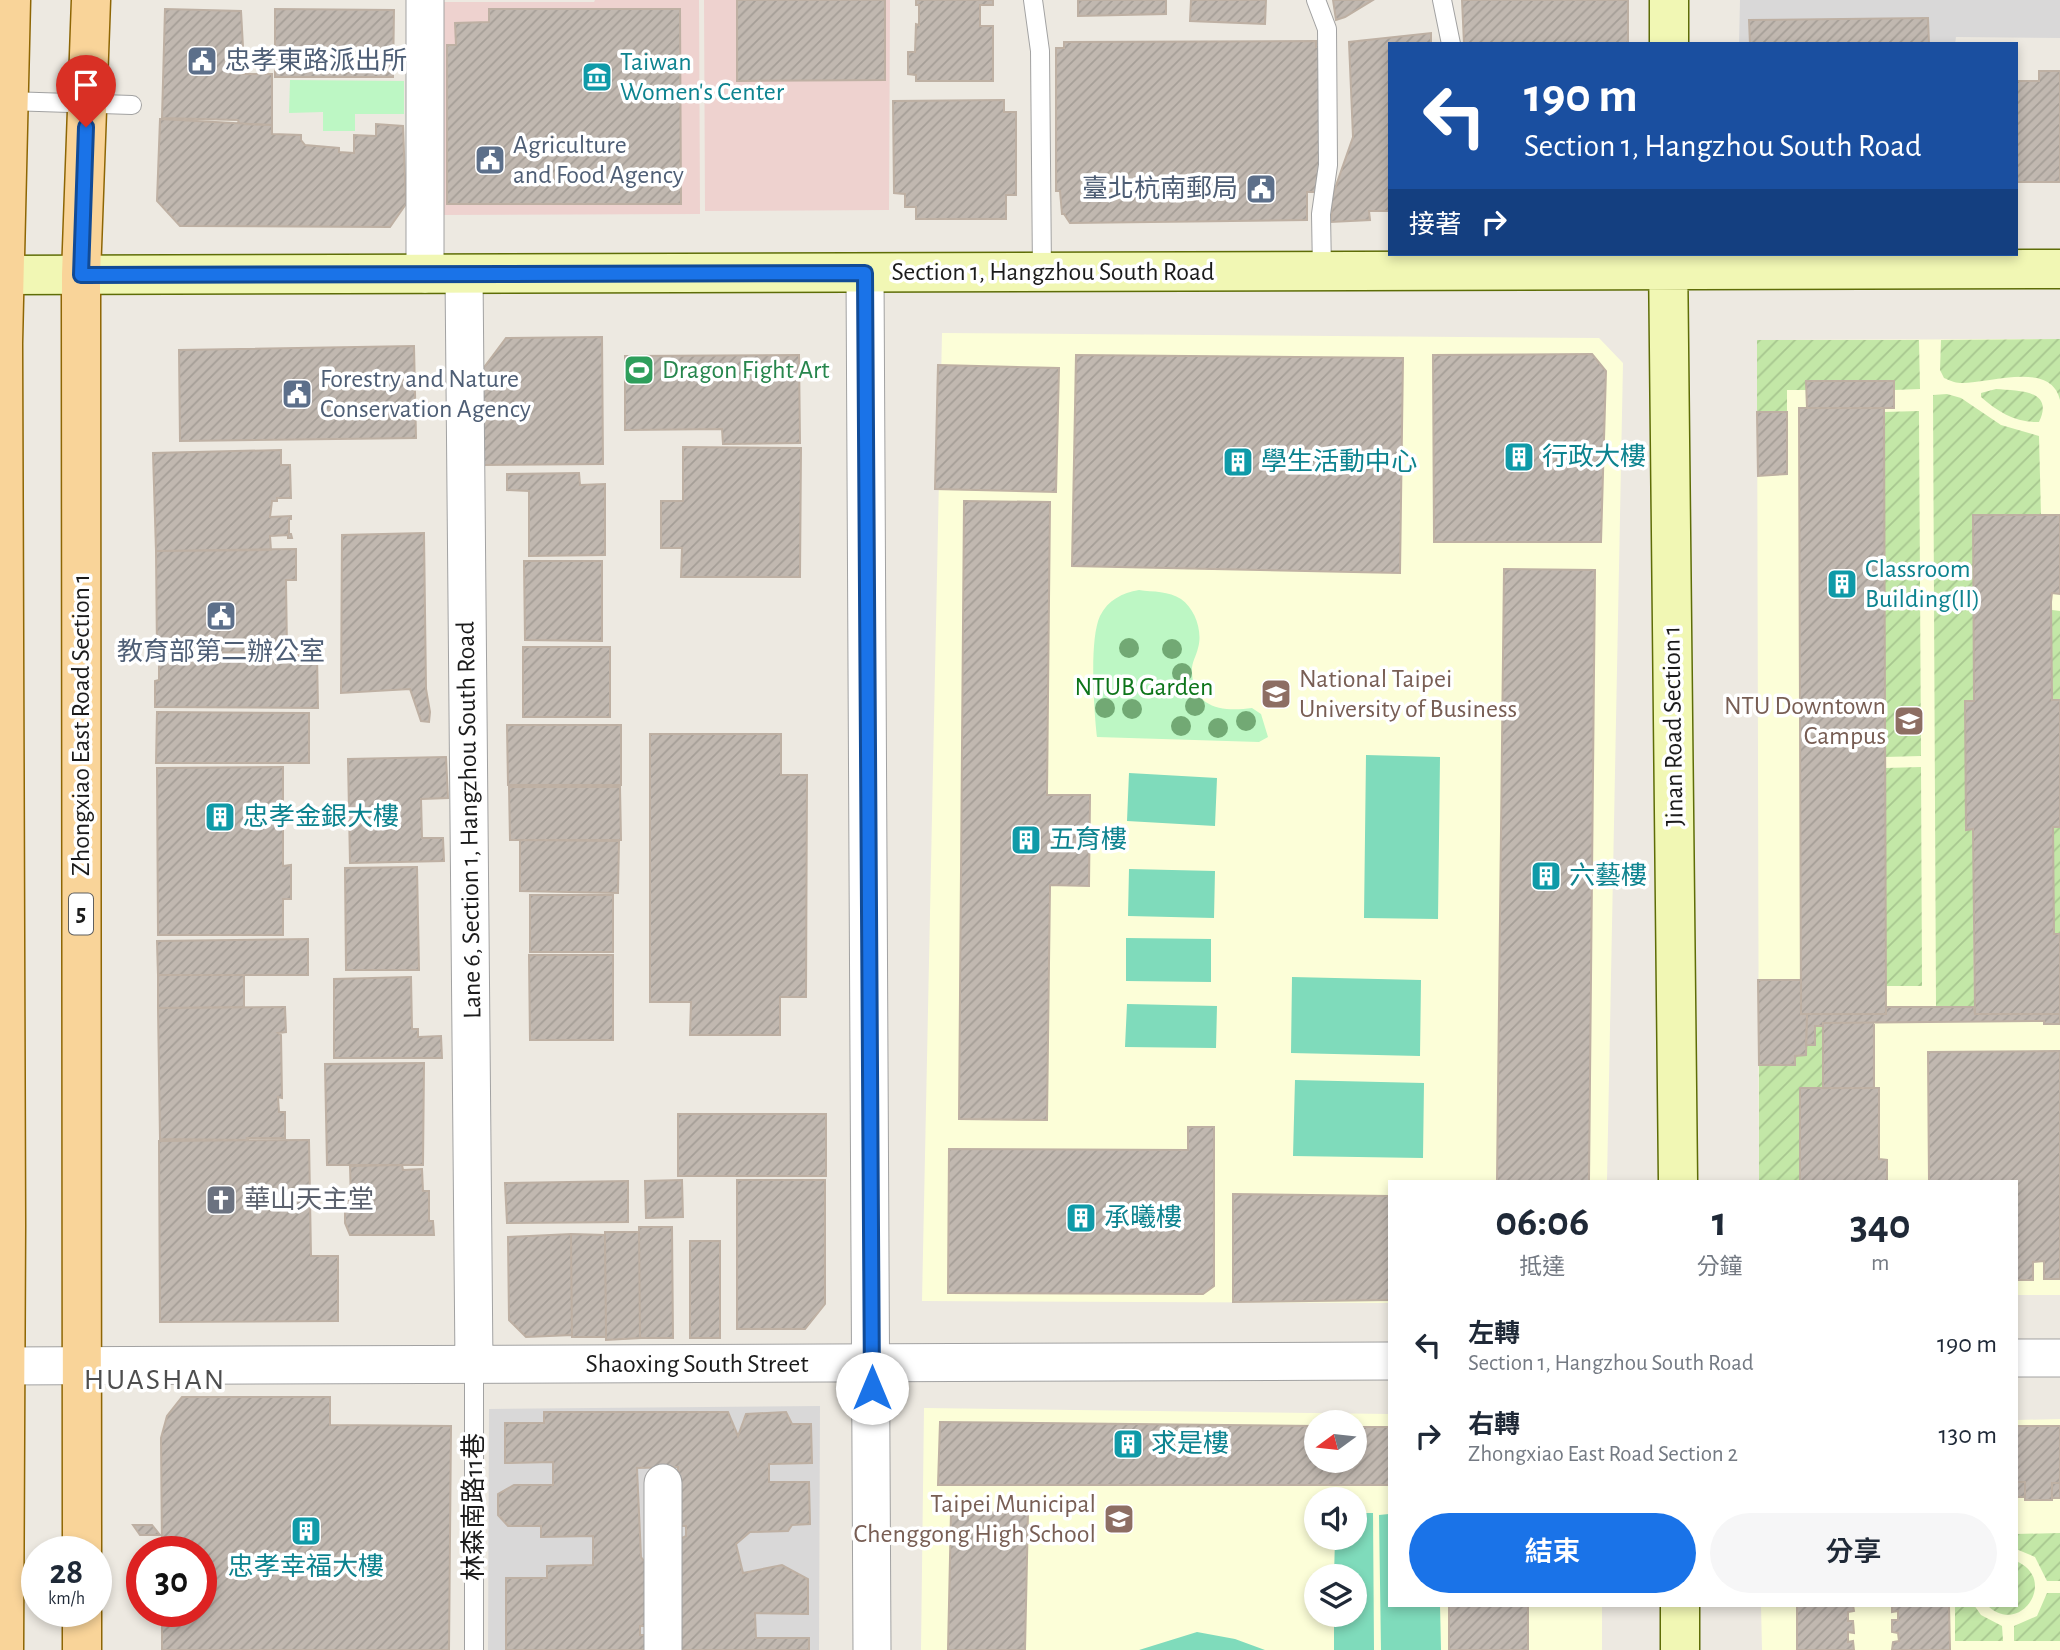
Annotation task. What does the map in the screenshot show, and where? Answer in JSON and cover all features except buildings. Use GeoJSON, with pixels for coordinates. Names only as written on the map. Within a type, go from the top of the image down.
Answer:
{"type":"FeatureCollection","features":[{"type":"Feature","properties":{"kind":"main road"},"geometry":{"type":"LineString","coordinates":[[4,1650],[2,1366],[6,1225],[2,786],[2,275],[11,0]]}},
{"type":"Feature","properties":{"kind":"main road","name":"5"},"geometry":{"type":"LineString","coordinates":[[81,275],[91,0]]}},
{"type":"Feature","properties":{"kind":"main road","name":"Zhongxiao East Road Section 1"},"geometry":{"type":"LineString","coordinates":[[81,275],[82,1536]]}},
{"type":"Feature","properties":{"kind":"main road"},"geometry":{"type":"LineString","coordinates":[[82,1627],[82,1650]]}},
{"type":"Feature","properties":{"kind":"street"},"geometry":{"type":"LineString","coordinates":[[425,0],[425,274]]}},
{"type":"Feature","properties":{"kind":"street"},"geometry":{"type":"LineString","coordinates":[[1669,0],[1669,42]]}},
{"type":"Feature","properties":{"kind":"street","name":"Section 1, Hangzhou South Road"},"geometry":{"type":"LineString","coordinates":[[2,275],[1322,271],[1668,262],[2060,269]]}},
{"type":"Feature","properties":{"kind":"street","name":"Jinan Road Section 1"},"geometry":{"type":"LineString","coordinates":[[1668,262],[1678,1180]]}},
{"type":"Feature","properties":{"kind":"street"},"geometry":{"type":"LineString","coordinates":[[865,273],[872,1650]]}},
{"type":"Feature","properties":{"kind":"street","name":"Lane 6, Section 1, Hangzhou South Road"},"geometry":{"type":"LineString","coordinates":[[464,274],[474,1365]]}},
{"type":"Feature","properties":{"kind":"street"},"geometry":{"type":"LineString","coordinates":[[2018,1358],[2060,1358]]}},
{"type":"Feature","properties":{"kind":"street","name":"Shaoxing South Street"},"geometry":{"type":"LineString","coordinates":[[2,1366],[1388,1361]]}},
{"type":"Feature","properties":{"kind":"street"},"geometry":{"type":"LineString","coordinates":[[663,1483],[663,1650]]}},
{"type":"Feature","properties":{"kind":"street"},"geometry":{"type":"LineString","coordinates":[[1680,1607],[1681,1650]]}},
{"type":"Feature","properties":{"kind":"lane"},"geometry":{"type":"LineString","coordinates":[[1033,0],[1040,51],[1042,273]]}},
{"type":"Feature","properties":{"kind":"lane"},"geometry":{"type":"LineString","coordinates":[[1316,0],[1327,29],[1328,165],[1321,214],[1322,271]]}},
{"type":"Feature","properties":{"kind":"lane"},"geometry":{"type":"LineString","coordinates":[[1442,0],[1451,42]]}},
{"type":"Feature","properties":{"kind":"lane"},"geometry":{"type":"LineString","coordinates":[[8,101],[132,105]]}},
{"type":"Feature","properties":{"kind":"lane","name":"林森南路11巷"},"geometry":{"type":"LineString","coordinates":[[474,1365],[474,1650]]}},
{"type":"Feature","properties":{"kind":"shaded area"},"geometry":{"type":"Polygon","coordinates":[[[699,0],[700,214],[439,215],[438,2],[699,0]]]}},
{"type":"Feature","properties":{"kind":"shaded area"},"geometry":{"type":"Polygon","coordinates":[[[704,0],[890,0],[889,210],[705,211],[704,0]]]}},
{"type":"Feature","properties":{"kind":"shaded area"},"geometry":{"type":"Polygon","coordinates":[[[1740,0],[2060,0],[2060,38],[1956,37],[1955,42],[1739,42],[1740,0]]]}},
{"type":"Feature","properties":{"kind":"shaded area","name":"National Taipei University of Business"},"geometry":{"type":"Polygon","coordinates":[[[942,333],[1599,338],[1623,363],[1607,1180],[1388,1180],[1388,1303],[922,1301],[942,333]]]}},
{"type":"Feature","properties":{"kind":"shaded area","name":"NTU Downtown Campus"},"geometry":{"type":"Polygon","coordinates":[[[2060,339],[2060,1295],[2018,1295],[2018,1180],[1759,1180],[1757,340],[2060,339]]]}},
{"type":"Feature","properties":{"kind":"shaded area"},"geometry":{"type":"Polygon","coordinates":[[[820,1406],[819,1650],[488,1650],[489,1409],[820,1406]]]}},
{"type":"Feature","properties":{"kind":"shaded area","name":"Taipei Municipal Chenggong High School"},"geometry":{"type":"Polygon","coordinates":[[[924,1408],[1304,1413],[1304,1474],[1367,1474],[1367,1414],[1388,1414],[1388,1607],[1602,1607],[1602,1650],[921,1650],[924,1408]]]}},
{"type":"Feature","properties":{"kind":"shaded area"},"geometry":{"type":"Polygon","coordinates":[[[2060,1419],[2060,1650],[1762,1650],[1761,1607],[2018,1607],[2018,1420],[2060,1419]]]}},
{"type":"Feature","properties":{"kind":"green space"},"geometry":{"type":"Polygon","coordinates":[[[290,80],[404,81],[404,114],[355,114],[355,131],[323,131],[323,112],[289,113],[290,80]]]}},
{"type":"Feature","properties":{"kind":"green space"},"geometry":{"type":"Polygon","coordinates":[[[2060,339],[2060,400],[2054,388],[2045,381],[2032,377],[1958,383],[1944,378],[1940,370],[1941,340],[2060,339]]]}},
{"type":"Feature","properties":{"kind":"green space"},"geometry":{"type":"Polygon","coordinates":[[[1757,340],[1919,340],[1920,389],[1894,390],[1894,381],[1807,381],[1807,390],[1787,390],[1787,412],[1757,412],[1757,340]]]}},
{"type":"Feature","properties":{"kind":"green space"},"geometry":{"type":"Polygon","coordinates":[[[1996,389],[2023,392],[2038,398],[2043,411],[2039,422],[2008,416],[1981,397],[1981,393],[1996,389]]]}},
{"type":"Feature","properties":{"kind":"green space"},"geometry":{"type":"Polygon","coordinates":[[[1947,394],[1961,398],[2001,425],[2039,436],[2041,515],[1973,515],[1974,701],[1965,702],[1966,829],[1973,829],[1974,1007],[1936,1007],[1933,395],[1947,394]]]}},
{"type":"Feature","properties":{"kind":"green space"},"geometry":{"type":"Polygon","coordinates":[[[1919,411],[1921,756],[1885,757],[1884,412],[1919,411]]]}},
{"type":"Feature","properties":{"kind":"green space","name":"NTUB Garden"},"geometry":{"type":"Polygon","coordinates":[[[1139,590],[1171,594],[1186,603],[1199,628],[1199,641],[1192,669],[1198,694],[1212,706],[1252,708],[1261,714],[1268,737],[1259,742],[1097,737],[1093,675],[1094,641],[1100,616],[1111,602],[1121,595],[1139,590]]]}},
{"type":"Feature","properties":{"kind":"green space"},"geometry":{"type":"Polygon","coordinates":[[[2052,610],[2060,611],[2060,700],[2052,700],[2052,610]]]}},
{"type":"Feature","properties":{"kind":"green space"},"geometry":{"type":"Polygon","coordinates":[[[1366,755],[1440,757],[1438,919],[1364,918],[1366,755]]]}},
{"type":"Feature","properties":{"kind":"green space"},"geometry":{"type":"Polygon","coordinates":[[[1921,767],[1922,986],[1886,986],[1885,768],[1921,767]]]}},
{"type":"Feature","properties":{"kind":"green space"},"geometry":{"type":"Polygon","coordinates":[[[1129,773],[1217,778],[1215,826],[1127,821],[1129,773]]]}},
{"type":"Feature","properties":{"kind":"green space"},"geometry":{"type":"Polygon","coordinates":[[[2053,827],[2060,827],[2060,934],[2054,934],[2053,827]]]}},
{"type":"Feature","properties":{"kind":"green space"},"geometry":{"type":"Polygon","coordinates":[[[1129,869],[1215,871],[1214,918],[1128,916],[1129,869]]]}},
{"type":"Feature","properties":{"kind":"green space"},"geometry":{"type":"Polygon","coordinates":[[[1126,938],[1211,939],[1211,982],[1126,981],[1126,938]]]}},
{"type":"Feature","properties":{"kind":"green space"},"geometry":{"type":"Polygon","coordinates":[[[1292,977],[1421,980],[1420,1056],[1291,1053],[1292,977]]]}},
{"type":"Feature","properties":{"kind":"green space"},"geometry":{"type":"Polygon","coordinates":[[[1127,1004],[1217,1006],[1216,1048],[1125,1047],[1127,1004]]]}},
{"type":"Feature","properties":{"kind":"green space"},"geometry":{"type":"Polygon","coordinates":[[[1815,1026],[1823,1026],[1823,1088],[1800,1088],[1800,1180],[1759,1180],[1759,1065],[1795,1065],[1795,1056],[1806,1055],[1806,1045],[1815,1045],[1815,1026]]]}},
{"type":"Feature","properties":{"kind":"green space"},"geometry":{"type":"Polygon","coordinates":[[[1295,1080],[1424,1083],[1423,1158],[1293,1156],[1295,1080]]]}},
{"type":"Feature","properties":{"kind":"green space"},"geometry":{"type":"Polygon","coordinates":[[[1367,1513],[1373,1513],[1374,1650],[1334,1650],[1334,1627],[1367,1627],[1367,1564],[1334,1564],[1335,1550],[1367,1550],[1367,1513]]]}},
{"type":"Feature","properties":{"kind":"green space"},"geometry":{"type":"Polygon","coordinates":[[[1388,1514],[1388,1607],[1440,1607],[1441,1650],[1381,1650],[1379,1515],[1388,1514]]]}},
{"type":"Feature","properties":{"kind":"green space"},"geometry":{"type":"Polygon","coordinates":[[[2060,1533],[2060,1581],[2047,1581],[2035,1557],[2018,1550],[2018,1534],[2060,1533]]]}},
{"type":"Feature","properties":{"kind":"green space"},"geometry":{"type":"Polygon","coordinates":[[[2018,1562],[2028,1569],[2034,1580],[2034,1592],[2030,1602],[2022,1610],[2012,1615],[1999,1613],[1990,1607],[2018,1607],[2018,1562]]]}},
{"type":"Feature","properties":{"kind":"green space"},"geometry":{"type":"Polygon","coordinates":[[[2047,1593],[2060,1593],[2060,1641],[2014,1641],[2014,1626],[2037,1616],[2047,1593]]]}},
{"type":"Feature","properties":{"kind":"green space"},"geometry":{"type":"Polygon","coordinates":[[[1955,1607],[1975,1607],[1981,1615],[2002,1626],[2003,1641],[1955,1641],[1955,1607]]]}},
{"type":"Feature","properties":{"kind":"green space"},"geometry":{"type":"Polygon","coordinates":[[[1197,1632],[1235,1639],[1265,1650],[1139,1650],[1197,1632]]]}},
{"type":"Feature","properties":{"kind":"place","name":"忠孝東路派出所"},"geometry":{"type":"Point","coordinates":[202,61]}},
{"type":"Feature","properties":{"kind":"place","name":"Taiwan Women's Center"},"geometry":{"type":"Point","coordinates":[597,77]}},
{"type":"Feature","properties":{"kind":"place","name":"Agriculture and Food Agency"},"geometry":{"type":"Point","coordinates":[490,160]}},
{"type":"Feature","properties":{"kind":"place","name":"臺北杭南郵局"},"geometry":{"type":"Point","coordinates":[1261,189]}},
{"type":"Feature","properties":{"kind":"place","name":"Dragon Fight Art"},"geometry":{"type":"Point","coordinates":[639,370]}},
{"type":"Feature","properties":{"kind":"place","name":"Forestry and Nature Conservation Agency"},"geometry":{"type":"Point","coordinates":[297,394]}},
{"type":"Feature","properties":{"kind":"place","name":"行政大樓"},"geometry":{"type":"Point","coordinates":[1519,457]}},
{"type":"Feature","properties":{"kind":"place","name":"學生活動中心"},"geometry":{"type":"Point","coordinates":[1238,462]}},
{"type":"Feature","properties":{"kind":"place","name":"Classroom Building(ΙΙ)"},"geometry":{"type":"Point","coordinates":[1842,584]}},
{"type":"Feature","properties":{"kind":"place","name":"教育部第二辦公室"},"geometry":{"type":"Point","coordinates":[221,616]}},
{"type":"Feature","properties":{"kind":"place","name":"National Taipei University of Business"},"geometry":{"type":"Point","coordinates":[1276,694]}},
{"type":"Feature","properties":{"kind":"place","name":"NTU Downtown Campus"},"geometry":{"type":"Point","coordinates":[1909,721]}},
{"type":"Feature","properties":{"kind":"place","name":"忠孝金銀大樓"},"geometry":{"type":"Point","coordinates":[220,817]}},
{"type":"Feature","properties":{"kind":"place","name":"五育樓"},"geometry":{"type":"Point","coordinates":[1026,840]}},
{"type":"Feature","properties":{"kind":"place","name":"六藝樓"},"geometry":{"type":"Point","coordinates":[1546,876]}},
{"type":"Feature","properties":{"kind":"place","name":"華山天主堂"},"geometry":{"type":"Point","coordinates":[221,1200]}},
{"type":"Feature","properties":{"kind":"place","name":"承曦樓"},"geometry":{"type":"Point","coordinates":[1081,1218]}},
{"type":"Feature","properties":{"kind":"place","name":"求是樓"},"geometry":{"type":"Point","coordinates":[1128,1444]}},
{"type":"Feature","properties":{"kind":"place","name":"Taipei Municipal Chenggong High School"},"geometry":{"type":"Point","coordinates":[1119,1519]}},
{"type":"Feature","properties":{"kind":"place","name":"忠孝幸福大樓"},"geometry":{"type":"Point","coordinates":[306,1531]}},
{"type":"Feature","properties":{"kind":"district","name":"HUASHAN"},"geometry":{"type":"Point","coordinates":[155,1380]}},
{"type":"Feature","properties":{"kind":"route"},"geometry":{"type":"LineString","coordinates":[[86,127],[81,275],[865,273],[872,1388]]}}]}
